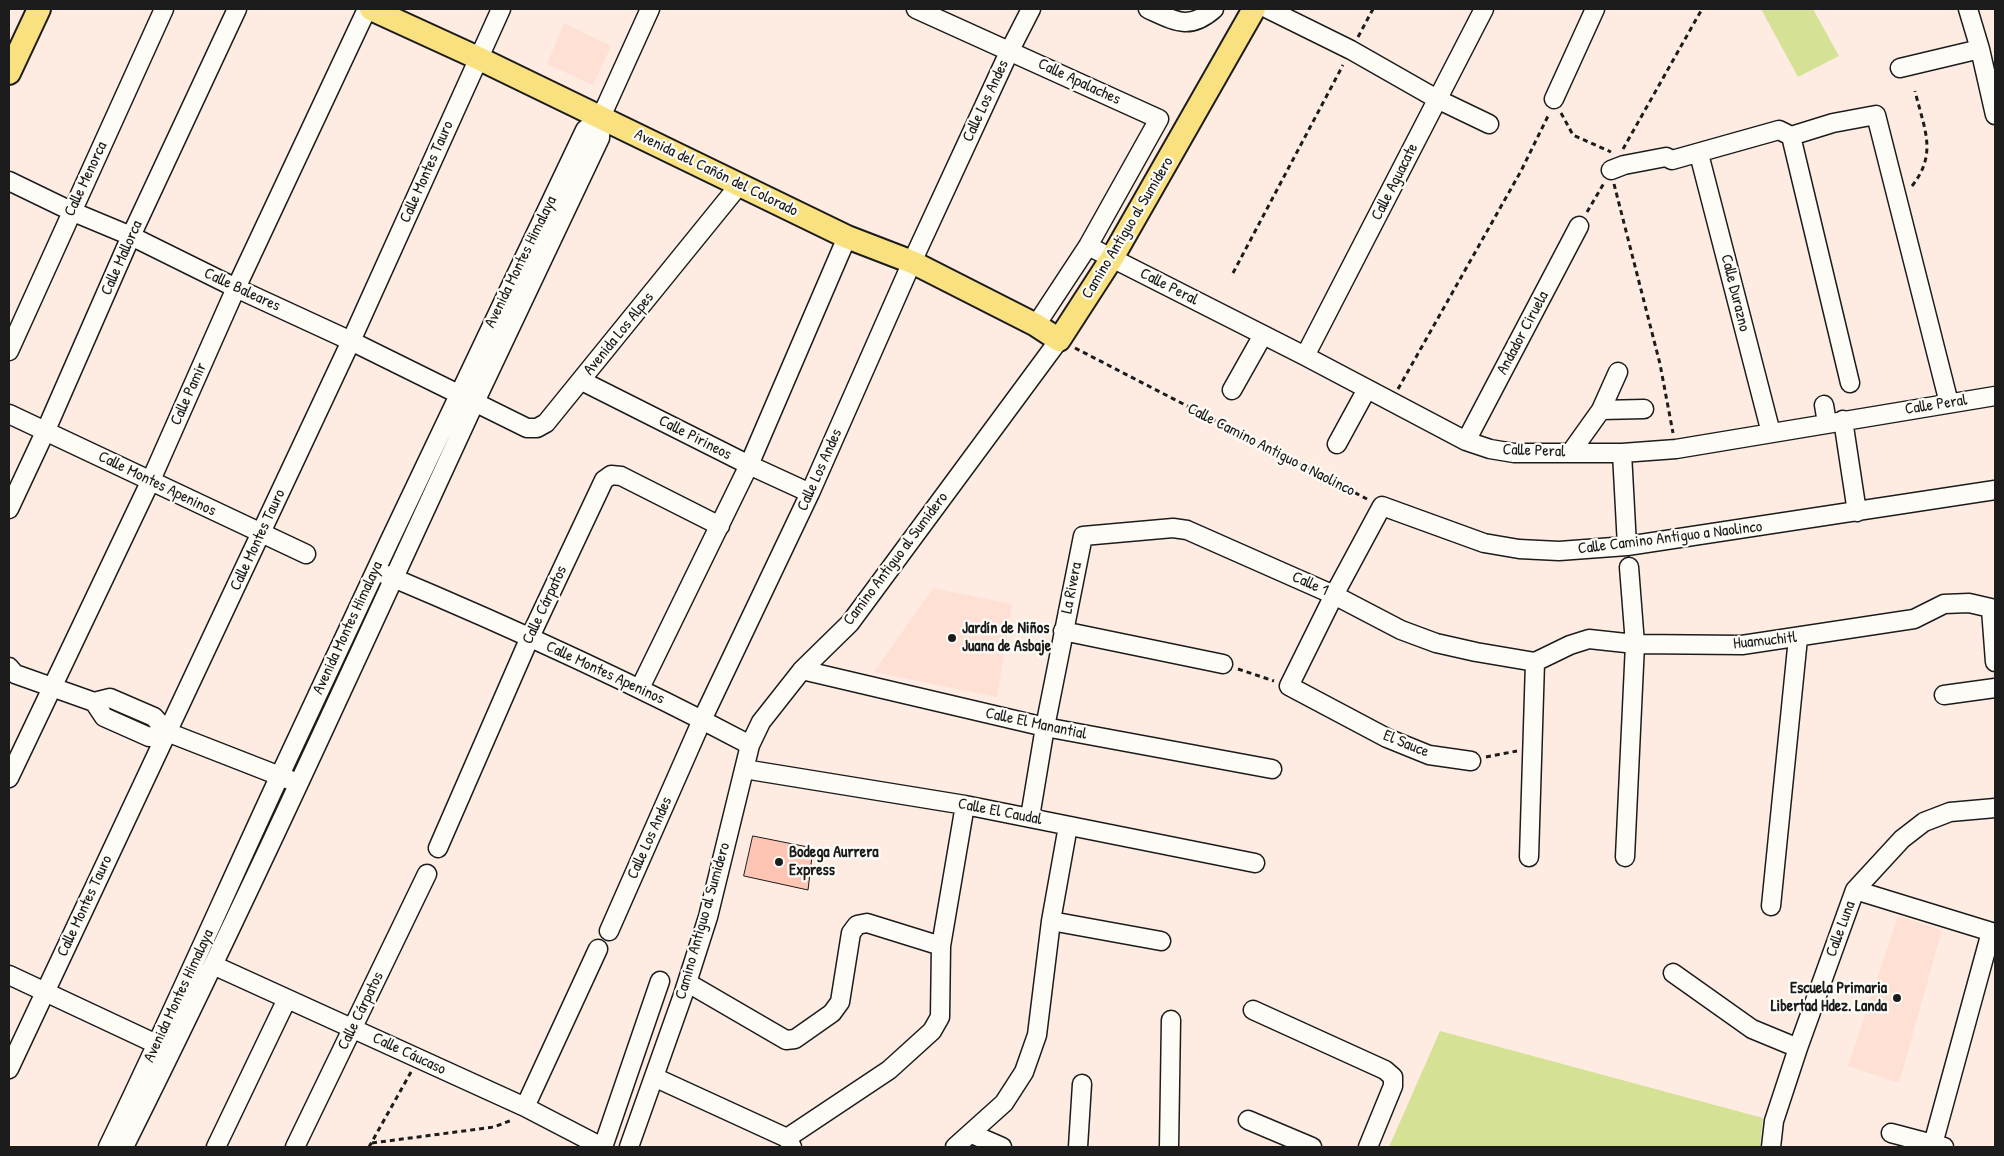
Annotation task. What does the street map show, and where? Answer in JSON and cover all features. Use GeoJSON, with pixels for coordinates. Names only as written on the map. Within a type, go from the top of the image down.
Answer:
{"type":"FeatureCollection","features":[{"type":"Feature","properties":{"kind":"main road"},"geometry":{"type":"LineString","coordinates":[[9,73],[39,9]]}},
{"type":"Feature","properties":{"kind":"main road","name":"Avenida del Cañón del Colorado"},"geometry":{"type":"LineString","coordinates":[[371,9],[478,58],[847,236],[912,262],[1036,326],[1059,340]]}},
{"type":"Feature","properties":{"kind":"main road","name":"Camino Antiguo al Sumidero"},"geometry":{"type":"LineString","coordinates":[[1059,340],[1112,258],[1254,9]]}},
{"type":"Feature","properties":{"kind":"street","name":"Calle Menorca"},"geometry":{"type":"LineString","coordinates":[[9,351],[164,9]]}},
{"type":"Feature","properties":{"kind":"street","name":"Calle Mallorca"},"geometry":{"type":"LineString","coordinates":[[9,509],[46,430],[131,236],[237,9]]}},
{"type":"Feature","properties":{"kind":"street","name":"Calle Pamir"},"geometry":{"type":"LineString","coordinates":[[9,778],[151,480],[236,288],[367,9]]}},
{"type":"Feature","properties":{"kind":"street","name":"Calle Montes Tauro"},"geometry":{"type":"LineString","coordinates":[[9,1069],[350,341],[501,9]]}},
{"type":"Feature","properties":{"kind":"street","name":"Avenida Montes Himalaya"},"geometry":{"type":"LineString","coordinates":[[108,1147],[212,965],[287,809],[475,401],[600,138],[601,117],[650,9]]}},
{"type":"Feature","properties":{"kind":"street","name":"Calle Apalaches"},"geometry":{"type":"LineString","coordinates":[[916,9],[1159,119],[1088,246]]}},
{"type":"Feature","properties":{"kind":"street","name":"Calle Los Andes"},"geometry":{"type":"LineString","coordinates":[[609,931],[702,720],[810,493],[912,262],[1030,9]]}},
{"type":"Feature","properties":{"kind":"street"},"geometry":{"type":"LineString","coordinates":[[1148,9],[1178,22],[1190,22],[1214,9]]}},
{"type":"Feature","properties":{"kind":"street"},"geometry":{"type":"LineString","coordinates":[[1268,9],[1351,50],[1437,99],[1488,124]]}},
{"type":"Feature","properties":{"kind":"street","name":"Calle Aguacate"},"geometry":{"type":"LineString","coordinates":[[1305,356],[1484,9]]}},
{"type":"Feature","properties":{"kind":"street"},"geometry":{"type":"LineString","coordinates":[[1554,99],[1595,9]]}},
{"type":"Feature","properties":{"kind":"street"},"geometry":{"type":"LineString","coordinates":[[1968,9],[1980,49],[1995,115]]}},
{"type":"Feature","properties":{"kind":"street"},"geometry":{"type":"LineString","coordinates":[[1900,68],[1980,49]]}},
{"type":"Feature","properties":{"kind":"street"},"geometry":{"type":"LineString","coordinates":[[1615,163],[1624,165],[1666,157],[1672,160],[1780,130],[1791,136],[1833,123],[1876,115],[1949,403]]}},
{"type":"Feature","properties":{"kind":"street","name":"Avenida Montes Himalaya"},"geometry":{"type":"LineString","coordinates":[[124,1147],[268,800],[458,393],[584,130],[601,117]]}},
{"type":"Feature","properties":{"kind":"street"},"geometry":{"type":"LineString","coordinates":[[1791,136],[1850,383]]}},
{"type":"Feature","properties":{"kind":"street","name":"Calle Durazno"},"geometry":{"type":"LineString","coordinates":[[1699,154],[1771,432]]}},
{"type":"Feature","properties":{"kind":"street","name":"Calle Baleares"},"geometry":{"type":"LineString","coordinates":[[9,181],[71,211],[131,236],[475,401]]}},
{"type":"Feature","properties":{"kind":"street","name":"Avenida Los Alpes"},"geometry":{"type":"LineString","coordinates":[[475,401],[527,428],[537,428],[546,423],[740,184]]}},
{"type":"Feature","properties":{"kind":"street","name":"Andador Ciruela"},"geometry":{"type":"LineString","coordinates":[[1466,441],[1579,226]]}},
{"type":"Feature","properties":{"kind":"street"},"geometry":{"type":"LineString","coordinates":[[640,688],[749,466],[847,236]]}},
{"type":"Feature","properties":{"kind":"street"},"geometry":{"type":"LineString","coordinates":[[1036,326],[1088,246]]}},
{"type":"Feature","properties":{"kind":"street","name":"Calle Peral"},"geometry":{"type":"LineString","coordinates":[[1088,246],[1305,356],[1466,441],[1490,449],[1514,453],[1622,453],[1676,448],[1995,396]]}},
{"type":"Feature","properties":{"kind":"street"},"geometry":{"type":"LineString","coordinates":[[1232,390],[1262,334]]}},
{"type":"Feature","properties":{"kind":"street","name":"Camino Antiguo al Sumidero"},"geometry":{"type":"LineString","coordinates":[[629,1147],[688,983],[708,917],[750,745],[761,722],[802,670],[850,623],[1059,340]]}},
{"type":"Feature","properties":{"kind":"street"},"geometry":{"type":"LineString","coordinates":[[1571,452],[1601,410],[1618,372]]}},
{"type":"Feature","properties":{"kind":"street","name":"Calle Pirineos"},"geometry":{"type":"LineString","coordinates":[[582,380],[749,466],[810,493]]}},
{"type":"Feature","properties":{"kind":"street"},"geometry":{"type":"LineString","coordinates":[[1337,444],[1367,389]]}},
{"type":"Feature","properties":{"kind":"street"},"geometry":{"type":"LineString","coordinates":[[1824,405],[1835,421],[1857,512]]}},
{"type":"Feature","properties":{"kind":"street"},"geometry":{"type":"LineString","coordinates":[[1601,410],[1644,409]]}},
{"type":"Feature","properties":{"kind":"street","name":"Calle Montes Apeninos"},"geometry":{"type":"LineString","coordinates":[[9,414],[151,480],[260,534],[306,554]]}},
{"type":"Feature","properties":{"kind":"street"},"geometry":{"type":"LineString","coordinates":[[1622,453],[1627,546]]}},
{"type":"Feature","properties":{"kind":"street","name":"Calle Cárpatos"},"geometry":{"type":"LineString","coordinates":[[438,848],[530,637],[604,480],[611,475],[621,476],[720,526]]}},
{"type":"Feature","properties":{"kind":"street","name":"Calle Camino Antiguo a Naolinco"},"geometry":{"type":"LineString","coordinates":[[1382,506],[1484,543],[1519,549],[1559,551],[1627,546],[1995,490]]}},
{"type":"Feature","properties":{"kind":"street"},"geometry":{"type":"LineString","coordinates":[[1289,686],[1334,595],[1382,506]]}},
{"type":"Feature","properties":{"kind":"street","name":"Calle 1"},"geometry":{"type":"LineString","coordinates":[[1082,536],[1172,528],[1187,530],[1334,595],[1401,630],[1436,643],[1535,662]]}},
{"type":"Feature","properties":{"kind":"street","name":"La Rivera"},"geometry":{"type":"LineString","coordinates":[[1030,817],[1045,727],[1082,536]]}},
{"type":"Feature","properties":{"kind":"street"},"geometry":{"type":"LineString","coordinates":[[1624,858],[1635,644],[1629,567]]}},
{"type":"Feature","properties":{"kind":"street","name":"Calle Montes Apeninos"},"geometry":{"type":"LineString","coordinates":[[375,570],[530,637],[640,688],[750,745]]}},
{"type":"Feature","properties":{"kind":"street","name":"Huamuchitl"},"geometry":{"type":"LineString","coordinates":[[1535,662],[1570,645],[1589,640],[1635,644],[1742,645],[1914,619],[1944,604],[1969,603],[1993,609]]}},
{"type":"Feature","properties":{"kind":"street"},"geometry":{"type":"LineString","coordinates":[[1993,609],[1995,662]]}},
{"type":"Feature","properties":{"kind":"street"},"geometry":{"type":"LineString","coordinates":[[1063,631],[1223,664]]}},
{"type":"Feature","properties":{"kind":"street"},"geometry":{"type":"LineString","coordinates":[[1771,906],[1798,638]]}},
{"type":"Feature","properties":{"kind":"street"},"geometry":{"type":"LineString","coordinates":[[1529,857],[1535,662]]}},
{"type":"Feature","properties":{"kind":"street"},"geometry":{"type":"LineString","coordinates":[[9,667],[16,674],[94,702],[110,698],[154,718],[167,732],[298,783]]}},
{"type":"Feature","properties":{"kind":"street","name":"Calle El Manantial"},"geometry":{"type":"LineString","coordinates":[[802,670],[1045,727],[1272,769]]}},
{"type":"Feature","properties":{"kind":"street","name":"El Sauce"},"geometry":{"type":"LineString","coordinates":[[1289,686],[1387,738],[1428,755],[1471,760]]}},
{"type":"Feature","properties":{"kind":"street"},"geometry":{"type":"LineString","coordinates":[[1944,695],[1995,688]]}},
{"type":"Feature","properties":{"kind":"street","name":"Calle El Caudal"},"geometry":{"type":"LineString","coordinates":[[744,769],[965,805],[1255,863]]}},
{"type":"Feature","properties":{"kind":"street"},"geometry":{"type":"LineString","coordinates":[[268,800],[287,809]]}},
{"type":"Feature","properties":{"kind":"street"},"geometry":{"type":"LineString","coordinates":[[654,1077],[790,1143],[889,1070],[932,1031],[940,1017],[941,946],[965,805]]}},
{"type":"Feature","properties":{"kind":"street","name":"Calle Luna"},"geometry":{"type":"LineString","coordinates":[[1771,1147],[1774,1121],[1798,1048],[1855,890],[1902,838],[1924,822],[1950,812],[1995,808]]}},
{"type":"Feature","properties":{"kind":"street"},"geometry":{"type":"LineString","coordinates":[[955,1147],[972,1134],[1004,1103],[1024,1072],[1037,1035],[1052,921],[1068,826]]}},
{"type":"Feature","properties":{"kind":"street","name":"Calle Cárpatos"},"geometry":{"type":"LineString","coordinates":[[296,1147],[427,874]]}},
{"type":"Feature","properties":{"kind":"street"},"geometry":{"type":"LineString","coordinates":[[1855,890],[1993,932],[1939,1146],[1891,1132]]}},
{"type":"Feature","properties":{"kind":"street"},"geometry":{"type":"LineString","coordinates":[[1052,921],[1161,941]]}},
{"type":"Feature","properties":{"kind":"street"},"geometry":{"type":"LineString","coordinates":[[688,983],[786,1040],[795,1039],[832,1013],[840,1002],[851,933],[857,925],[867,923],[941,946]]}},
{"type":"Feature","properties":{"kind":"street"},"geometry":{"type":"LineString","coordinates":[[525,1107],[598,950]]}},
{"type":"Feature","properties":{"kind":"street","name":"Calle Cáucaso"},"geometry":{"type":"LineString","coordinates":[[212,965],[525,1107],[603,1147]]}},
{"type":"Feature","properties":{"kind":"street"},"geometry":{"type":"LineString","coordinates":[[1673,973],[1752,1029],[1798,1048]]}},
{"type":"Feature","properties":{"kind":"street"},"geometry":{"type":"LineString","coordinates":[[9,975],[165,1048]]}},
{"type":"Feature","properties":{"kind":"street"},"geometry":{"type":"LineString","coordinates":[[603,1147],[660,980]]}},
{"type":"Feature","properties":{"kind":"street"},"geometry":{"type":"LineString","coordinates":[[216,1147],[287,998]]}},
{"type":"Feature","properties":{"kind":"street"},"geometry":{"type":"LineString","coordinates":[[1253,1010],[1385,1070],[1393,1077],[1393,1086],[1368,1147]]}},
{"type":"Feature","properties":{"kind":"street"},"geometry":{"type":"LineString","coordinates":[[1169,1147],[1171,1020]]}},
{"type":"Feature","properties":{"kind":"street"},"geometry":{"type":"LineString","coordinates":[[1078,1147],[1082,1084]]}},
{"type":"Feature","properties":{"kind":"street"},"geometry":{"type":"LineString","coordinates":[[1248,1120],[1312,1147]]}},
{"type":"Feature","properties":{"kind":"street"},"geometry":{"type":"LineString","coordinates":[[972,1134],[1002,1147]]}},
{"type":"Feature","properties":{"kind":"path"},"geometry":{"type":"LineString","coordinates":[[1233,274],[1373,9]]}},
{"type":"Feature","properties":{"kind":"path"},"geometry":{"type":"LineString","coordinates":[[1579,226],[1702,9]]}},
{"type":"Feature","properties":{"kind":"path"},"geometry":{"type":"LineString","coordinates":[[1897,197],[1911,187],[1927,157],[1926,137],[1915,91]]}},
{"type":"Feature","properties":{"kind":"path"},"geometry":{"type":"LineString","coordinates":[[1554,99],[1574,135],[1615,163],[1660,364],[1676,448]]}},
{"type":"Feature","properties":{"kind":"path"},"geometry":{"type":"LineString","coordinates":[[1391,402],[1521,171],[1545,125],[1554,99]]}},
{"type":"Feature","properties":{"kind":"path","name":"Calle Camino Antiguo a Naolinco"},"geometry":{"type":"LineString","coordinates":[[1059,340],[1382,506]]}},
{"type":"Feature","properties":{"kind":"path"},"geometry":{"type":"LineString","coordinates":[[1223,664],[1289,686]]}},
{"type":"Feature","properties":{"kind":"path"},"geometry":{"type":"LineString","coordinates":[[1471,760],[1532,748]]}},
{"type":"Feature","properties":{"kind":"path"},"geometry":{"type":"LineString","coordinates":[[370,1145],[418,1058]]}},
{"type":"Feature","properties":{"kind":"path"},"geometry":{"type":"LineString","coordinates":[[370,1145],[494,1127],[512,1120],[525,1107]]}},
{"type":"Feature","properties":{"kind":"shaded area"},"geometry":{"type":"Polygon","coordinates":[[[564,23],[611,46],[593,85],[547,64],[564,23]]]}},
{"type":"Feature","properties":{"kind":"shaded area","name":"Jardín de Niños Juana de Asbaje"},"geometry":{"type":"Polygon","coordinates":[[[933,588],[1012,604],[997,697],[874,672],[933,588]]]}},
{"type":"Feature","properties":{"kind":"shaded area","name":"Escuela Primaria Libertad Hdez. Landa"},"geometry":{"type":"Polygon","coordinates":[[[1898,916],[1942,930],[1899,1083],[1848,1066],[1898,916]]]}},
{"type":"Feature","properties":{"kind":"green space"},"geometry":{"type":"Polygon","coordinates":[[[1761,9],[1813,9],[1839,56],[1798,77],[1761,9]]]}},
{"type":"Feature","properties":{"kind":"green space"},"geometry":{"type":"Polygon","coordinates":[[[1440,1031],[1763,1118],[1760,1147],[1389,1147],[1440,1031]]]}},
{"type":"Feature","properties":{"kind":"building","name":"Bodega Aurrera Express"},"geometry":{"type":"Polygon","coordinates":[[[753,836],[813,848],[808,890],[744,876],[753,836]]]}},
{"type":"Feature","properties":{"kind":"place","name":"Jardín de Niños Juana de Asbaje"},"geometry":{"type":"Point","coordinates":[952,638]}},
{"type":"Feature","properties":{"kind":"place","name":"Bodega Aurrera Express"},"geometry":{"type":"Point","coordinates":[779,862]}},
{"type":"Feature","properties":{"kind":"place","name":"Escuela Primaria Libertad Hdez. Landa"},"geometry":{"type":"Point","coordinates":[1897,998]}}]}
